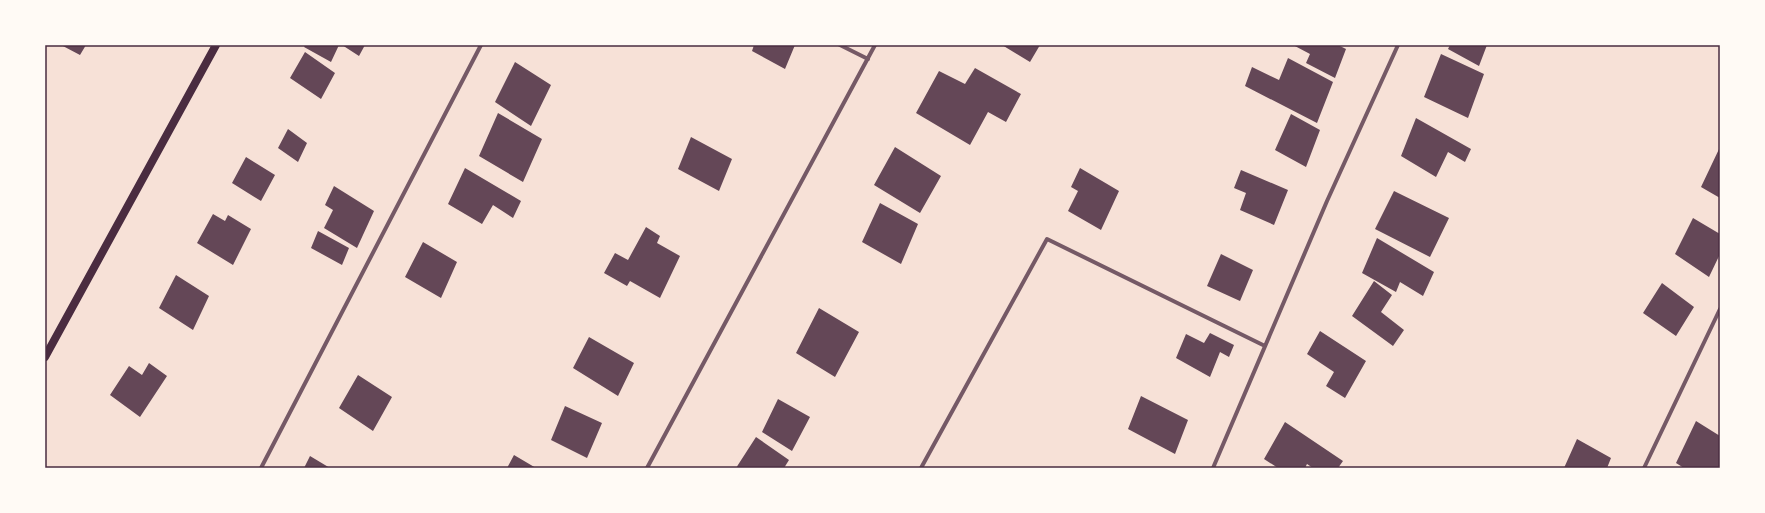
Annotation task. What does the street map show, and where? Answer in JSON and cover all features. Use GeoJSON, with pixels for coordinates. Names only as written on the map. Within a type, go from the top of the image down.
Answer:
{"type":"FeatureCollection","features":[{"type":"Feature","properties":{"kind":"main road"},"geometry":{"type":"LineString","coordinates":[[45,357],[216,45]]}},
{"type":"Feature","properties":{"kind":"street"},"geometry":{"type":"LineString","coordinates":[[261,468],[482,45]]}},
{"type":"Feature","properties":{"kind":"street"},"geometry":{"type":"LineString","coordinates":[[840,45],[868,59]]}},
{"type":"Feature","properties":{"kind":"street"},"geometry":{"type":"LineString","coordinates":[[647,468],[875,45]]}},
{"type":"Feature","properties":{"kind":"street"},"geometry":{"type":"LineString","coordinates":[[1214,468],[1328,201],[1398,45]]}},
{"type":"Feature","properties":{"kind":"street"},"geometry":{"type":"LineString","coordinates":[[921,468],[1047,239],[1265,346]]}},
{"type":"Feature","properties":{"kind":"street"},"geometry":{"type":"LineString","coordinates":[[1644,468],[1720,309]]}},
{"type":"Feature","properties":{"kind":"building"},"geometry":{"type":"Polygon","coordinates":[[[61,45],[86,45],[80,55],[61,45]]]}},
{"type":"Feature","properties":{"kind":"building"},"geometry":{"type":"Polygon","coordinates":[[[305,45],[339,45],[331,62],[304,47],[305,45]]]}},
{"type":"Feature","properties":{"kind":"building"},"geometry":{"type":"Polygon","coordinates":[[[342,45],[365,45],[359,56],[342,45]]]}},
{"type":"Feature","properties":{"kind":"building"},"geometry":{"type":"Polygon","coordinates":[[[754,45],[795,45],[785,69],[752,51],[754,45]]]}},
{"type":"Feature","properties":{"kind":"building"},"geometry":{"type":"Polygon","coordinates":[[[1002,45],[1040,45],[1030,62],[1002,45]]]}},
{"type":"Feature","properties":{"kind":"building"},"geometry":{"type":"Polygon","coordinates":[[[1293,45],[1338,45],[1346,49],[1335,78],[1306,63],[1310,54],[1293,45]]]}},
{"type":"Feature","properties":{"kind":"building"},"geometry":{"type":"Polygon","coordinates":[[[1450,45],[1487,45],[1479,66],[1448,49],[1450,45]]]}},
{"type":"Feature","properties":{"kind":"building"},"geometry":{"type":"Polygon","coordinates":[[[305,52],[335,73],[321,99],[290,78],[305,52]]]}},
{"type":"Feature","properties":{"kind":"building"},"geometry":{"type":"Polygon","coordinates":[[[1441,54],[1484,74],[1468,118],[1424,97],[1441,54]]]}},
{"type":"Feature","properties":{"kind":"building"},"geometry":{"type":"Polygon","coordinates":[[[1288,58],[1333,82],[1317,123],[1245,86],[1252,67],[1279,80],[1288,58]]]}},
{"type":"Feature","properties":{"kind":"building"},"geometry":{"type":"Polygon","coordinates":[[[515,62],[551,85],[531,126],[495,102],[515,62]]]}},
{"type":"Feature","properties":{"kind":"building"},"geometry":{"type":"Polygon","coordinates":[[[975,68],[1021,94],[1006,122],[988,112],[970,145],[916,113],[939,71],[965,84],[975,68]]]}},
{"type":"Feature","properties":{"kind":"building"},"geometry":{"type":"Polygon","coordinates":[[[498,113],[542,139],[523,182],[479,156],[498,113]]]}},
{"type":"Feature","properties":{"kind":"building"},"geometry":{"type":"Polygon","coordinates":[[[1291,114],[1320,130],[1306,167],[1275,150],[1291,114]]]}},
{"type":"Feature","properties":{"kind":"building"},"geometry":{"type":"Polygon","coordinates":[[[1416,118],[1471,149],[1465,162],[1448,152],[1436,177],[1401,156],[1416,118]]]}},
{"type":"Feature","properties":{"kind":"building"},"geometry":{"type":"Polygon","coordinates":[[[288,129],[307,143],[298,162],[278,148],[288,129]]]}},
{"type":"Feature","properties":{"kind":"building"},"geometry":{"type":"Polygon","coordinates":[[[691,137],[732,159],[719,191],[678,169],[691,137]]]}},
{"type":"Feature","properties":{"kind":"building"},"geometry":{"type":"Polygon","coordinates":[[[895,147],[941,176],[920,213],[874,185],[895,147]]]}},
{"type":"Feature","properties":{"kind":"building"},"geometry":{"type":"Polygon","coordinates":[[[1720,147],[1720,198],[1701,187],[1720,147]]]}},
{"type":"Feature","properties":{"kind":"building"},"geometry":{"type":"Polygon","coordinates":[[[246,157],[275,175],[261,201],[232,183],[246,157]]]}},
{"type":"Feature","properties":{"kind":"building"},"geometry":{"type":"Polygon","coordinates":[[[465,168],[521,201],[513,218],[493,205],[482,224],[448,204],[465,168]]]}},
{"type":"Feature","properties":{"kind":"building"},"geometry":{"type":"Polygon","coordinates":[[[1080,168],[1119,191],[1101,230],[1068,211],[1078,191],[1071,187],[1080,168]]]}},
{"type":"Feature","properties":{"kind":"building"},"geometry":{"type":"Polygon","coordinates":[[[1241,170],[1288,190],[1274,225],[1240,210],[1246,193],[1234,188],[1241,170]]]}},
{"type":"Feature","properties":{"kind":"building"},"geometry":{"type":"Polygon","coordinates":[[[334,186],[374,211],[357,248],[324,228],[333,210],[325,205],[334,186]]]}},
{"type":"Feature","properties":{"kind":"building"},"geometry":{"type":"Polygon","coordinates":[[[1394,191],[1449,218],[1430,257],[1375,229],[1394,191]]]}},
{"type":"Feature","properties":{"kind":"building"},"geometry":{"type":"Polygon","coordinates":[[[880,203],[918,224],[901,264],[862,242],[880,203]]]}},
{"type":"Feature","properties":{"kind":"building"},"geometry":{"type":"Polygon","coordinates":[[[213,214],[225,221],[228,215],[251,229],[233,265],[197,243],[213,214]]]}},
{"type":"Feature","properties":{"kind":"building"},"geometry":{"type":"Polygon","coordinates":[[[1693,218],[1720,234],[1720,254],[1709,277],[1675,254],[1693,218]]]}},
{"type":"Feature","properties":{"kind":"building"},"geometry":{"type":"Polygon","coordinates":[[[646,227],[660,236],[657,243],[680,256],[660,298],[630,281],[627,286],[604,273],[615,253],[628,260],[646,227]]]}},
{"type":"Feature","properties":{"kind":"building"},"geometry":{"type":"Polygon","coordinates":[[[318,231],[349,248],[342,265],[311,248],[318,231]]]}},
{"type":"Feature","properties":{"kind":"building"},"geometry":{"type":"Polygon","coordinates":[[[1377,238],[1434,272],[1423,296],[1400,282],[1396,292],[1362,273],[1377,238]]]}},
{"type":"Feature","properties":{"kind":"building"},"geometry":{"type":"Polygon","coordinates":[[[423,242],[457,262],[441,298],[405,277],[423,242]]]}},
{"type":"Feature","properties":{"kind":"building"},"geometry":{"type":"Polygon","coordinates":[[[1221,254],[1253,270],[1240,301],[1207,286],[1221,254]]]}},
{"type":"Feature","properties":{"kind":"building"},"geometry":{"type":"Polygon","coordinates":[[[176,275],[209,296],[193,330],[159,308],[176,275]]]}},
{"type":"Feature","properties":{"kind":"building"},"geometry":{"type":"Polygon","coordinates":[[[1374,281],[1392,295],[1381,312],[1404,330],[1393,346],[1352,316],[1374,281]]]}},
{"type":"Feature","properties":{"kind":"building"},"geometry":{"type":"Polygon","coordinates":[[[1662,283],[1694,307],[1676,336],[1643,313],[1662,283]]]}},
{"type":"Feature","properties":{"kind":"building"},"geometry":{"type":"Polygon","coordinates":[[[819,308],[859,332],[835,377],[796,353],[819,308]]]}},
{"type":"Feature","properties":{"kind":"building"},"geometry":{"type":"Polygon","coordinates":[[[1320,331],[1366,361],[1345,398],[1326,386],[1334,372],[1307,354],[1320,331]]]}},
{"type":"Feature","properties":{"kind":"building"},"geometry":{"type":"Polygon","coordinates":[[[1210,333],[1234,345],[1229,357],[1220,352],[1210,377],[1176,358],[1186,334],[1204,343],[1210,333]]]}},
{"type":"Feature","properties":{"kind":"building"},"geometry":{"type":"Polygon","coordinates":[[[589,337],[634,363],[618,396],[573,368],[589,337]]]}},
{"type":"Feature","properties":{"kind":"building"},"geometry":{"type":"Polygon","coordinates":[[[149,363],[167,376],[140,417],[110,395],[129,366],[142,375],[149,363]]]}},
{"type":"Feature","properties":{"kind":"building"},"geometry":{"type":"Polygon","coordinates":[[[358,375],[392,397],[373,431],[339,408],[358,375]]]}},
{"type":"Feature","properties":{"kind":"building"},"geometry":{"type":"Polygon","coordinates":[[[1141,396],[1188,420],[1175,454],[1128,429],[1141,396]]]}},
{"type":"Feature","properties":{"kind":"building"},"geometry":{"type":"Polygon","coordinates":[[[778,399],[810,417],[792,451],[762,432],[778,399]]]}},
{"type":"Feature","properties":{"kind":"building"},"geometry":{"type":"Polygon","coordinates":[[[565,406],[602,423],[587,458],[551,440],[565,406]]]}},
{"type":"Feature","properties":{"kind":"building"},"geometry":{"type":"Polygon","coordinates":[[[1696,421],[1720,436],[1720,468],[1684,468],[1676,463],[1696,421]]]}},
{"type":"Feature","properties":{"kind":"building"},"geometry":{"type":"Polygon","coordinates":[[[1285,422],[1343,461],[1338,468],[1313,468],[1307,464],[1305,468],[1278,468],[1264,459],[1285,422]]]}},
{"type":"Feature","properties":{"kind":"building"},"geometry":{"type":"Polygon","coordinates":[[[756,437],[789,460],[784,468],[736,468],[756,437]]]}},
{"type":"Feature","properties":{"kind":"building"},"geometry":{"type":"Polygon","coordinates":[[[1577,439],[1611,458],[1607,468],[1564,468],[1577,439]]]}},
{"type":"Feature","properties":{"kind":"building"},"geometry":{"type":"Polygon","coordinates":[[[514,455],[536,468],[507,468],[514,455]]]}},
{"type":"Feature","properties":{"kind":"building"},"geometry":{"type":"Polygon","coordinates":[[[310,456],[330,468],[304,468],[310,456]]]}}]}
